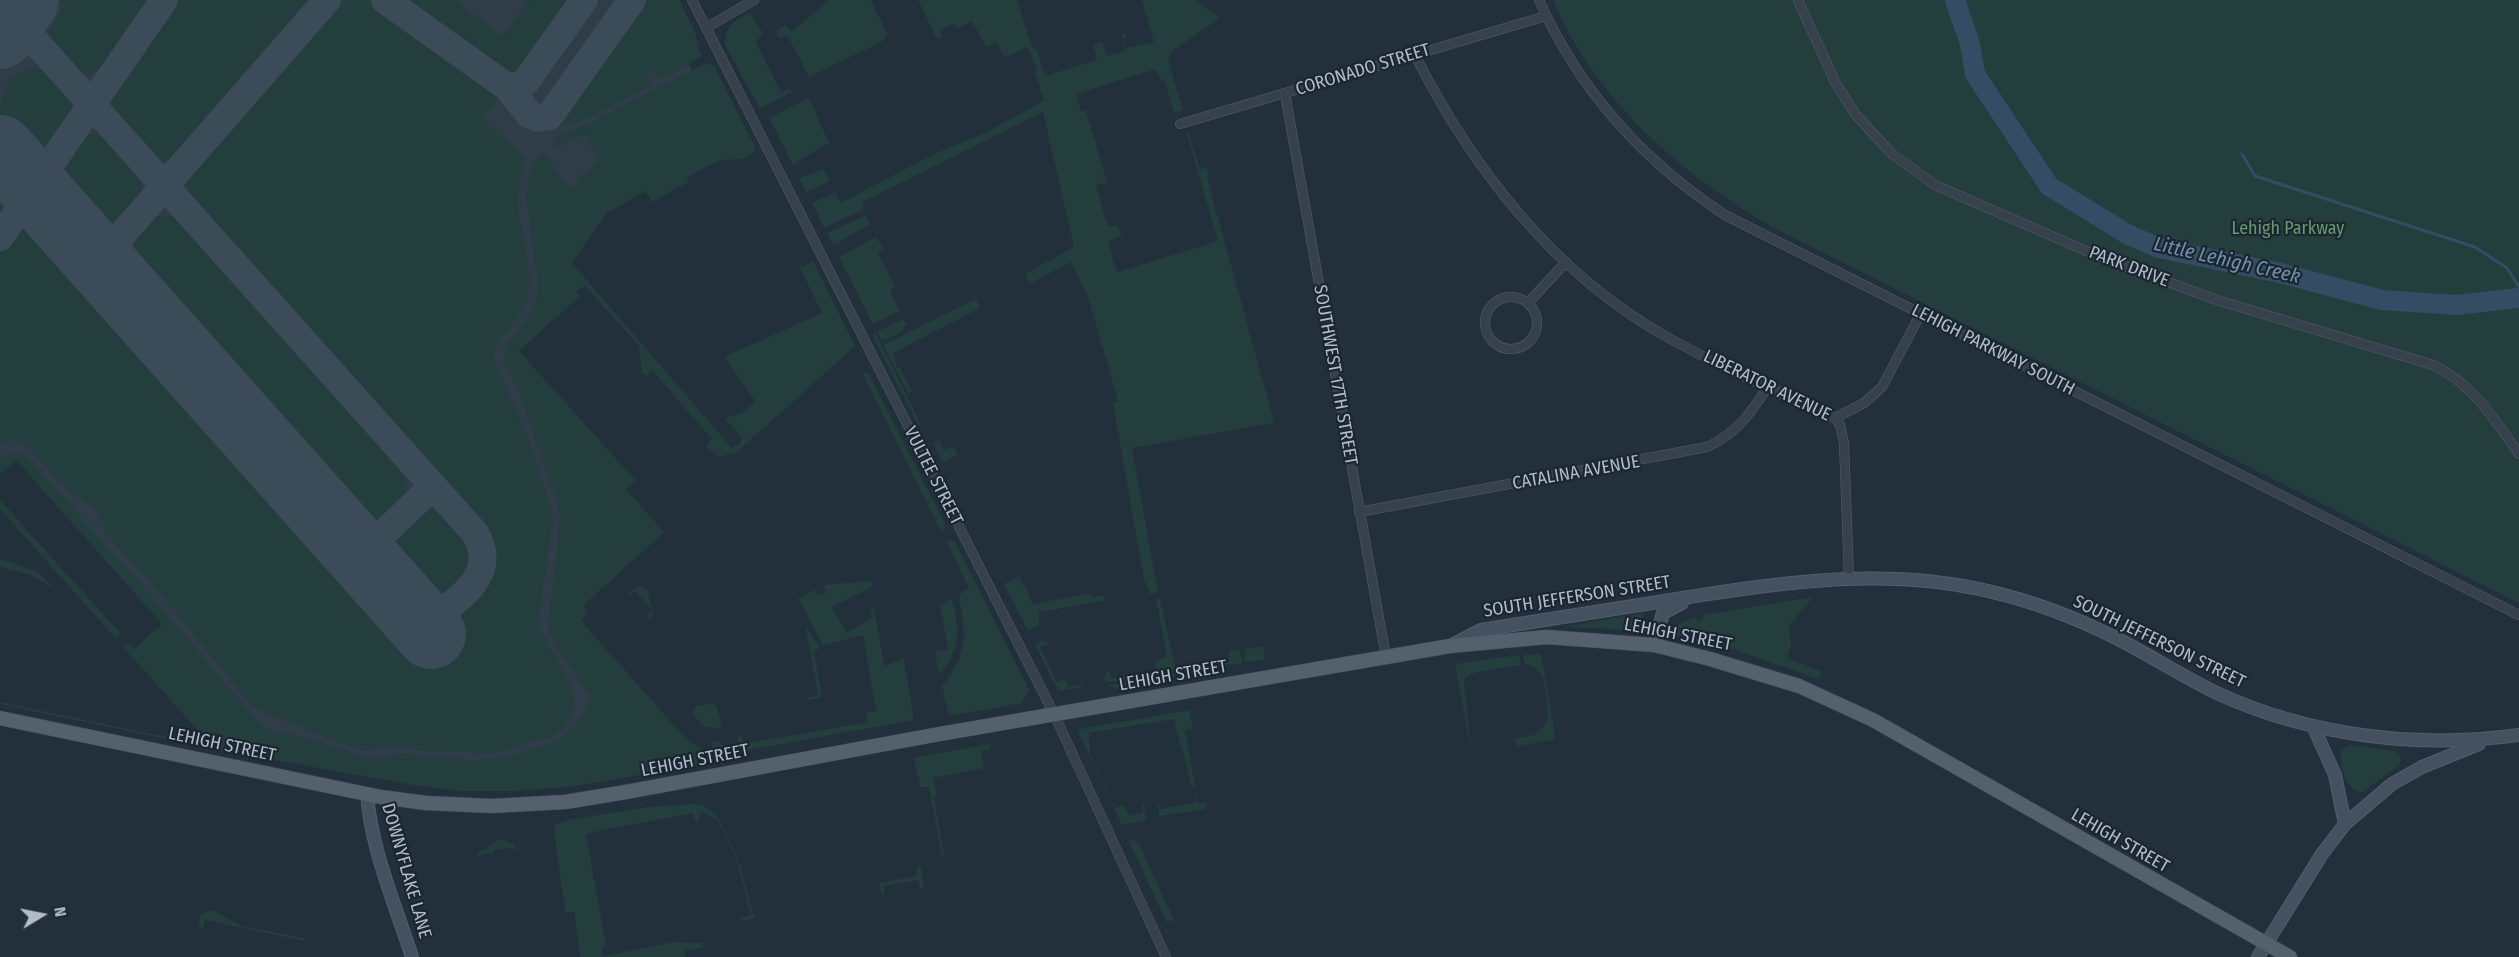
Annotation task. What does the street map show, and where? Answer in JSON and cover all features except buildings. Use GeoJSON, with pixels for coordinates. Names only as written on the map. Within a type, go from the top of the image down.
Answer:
{"type":"FeatureCollection","features":[{"type":"Feature","properties":{"kind":"main road","name":"SOUTH JEFFERSON STREET"},"geometry":{"type":"LineString","coordinates":[[1450,645],[1481,630],[1772,584],[1849,578],[1930,581],[2020,599],[2085,623],[2217,693],[2268,713],[2313,726],[2402,739],[2498,738],[2519,735]]}},
{"type":"Feature","properties":{"kind":"main road","name":"SOUTH JEFFERSON STREET"},"geometry":{"type":"LineString","coordinates":[[1654,645],[1663,613],[1676,605],[1712,594]]}},
{"type":"Feature","properties":{"kind":"main road","name":"LEHIGH STREET"},"geometry":{"type":"LineString","coordinates":[[0,718],[367,794],[426,803],[467,805],[565,802],[1450,645],[1547,637],[1654,645],[1766,674],[1864,715],[2262,951],[2290,957]]}},
{"type":"Feature","properties":{"kind":"main road"},"geometry":{"type":"LineString","coordinates":[[2313,726],[2335,775],[2345,824]]}},
{"type":"Feature","properties":{"kind":"main road"},"geometry":{"type":"LineString","coordinates":[[2262,951],[2322,854],[2345,824],[2374,797],[2422,767],[2498,738]]}},
{"type":"Feature","properties":{"kind":"main road","name":"DOWNYFLAKE LANE"},"geometry":{"type":"LineString","coordinates":[[367,794],[368,814],[412,957]]}},
{"type":"Feature","properties":{"kind":"street","name":"VULTEE STREET"},"geometry":{"type":"LineString","coordinates":[[692,0],[1054,714],[1166,957]]}},
{"type":"Feature","properties":{"kind":"street"},"geometry":{"type":"LineString","coordinates":[[706,28],[754,0]]}},
{"type":"Feature","properties":{"kind":"street","name":"LEHIGH PARKWAY SOUTH"},"geometry":{"type":"LineString","coordinates":[[1539,0],[1570,60],[1609,114],[1675,180],[1751,230],[1921,313],[2519,615]]}},
{"type":"Feature","properties":{"kind":"street","name":"PARK DRIVE"},"geometry":{"type":"LineString","coordinates":[[1798,0],[1835,81],[1856,115],[1892,154],[1935,185],[2100,257],[2217,300],[2433,365],[2462,382],[2475,395],[2519,454]]}},
{"type":"Feature","properties":{"kind":"street","name":"CORONADO STREET"},"geometry":{"type":"LineString","coordinates":[[1180,124],[1546,16]]}},
{"type":"Feature","properties":{"kind":"street","name":"LIBERATOR AVENUE"},"geometry":{"type":"LineString","coordinates":[[1415,55],[1440,102],[1480,166],[1521,216],[1566,262],[1623,308],[1666,336],[1767,388],[1835,418],[1840,425],[1844,443],[1849,578]]}},
{"type":"Feature","properties":{"kind":"street","name":"SOUTHWEST 17TH STREET"},"geometry":{"type":"LineString","coordinates":[[1284,94],[1386,657]]}},
{"type":"Feature","properties":{"kind":"street"},"geometry":{"type":"LineString","coordinates":[[1528,303],[1566,262]]}},
{"type":"Feature","properties":{"kind":"street"},"geometry":{"type":"LineString","coordinates":[[1504,298],[1521,298],[1528,303],[1537,318],[1534,335],[1529,342],[1513,349],[1496,344],[1486,330],[1485,322],[1491,307],[1504,298]]}},
{"type":"Feature","properties":{"kind":"street"},"geometry":{"type":"LineString","coordinates":[[1835,418],[1864,404],[1882,387],[1921,313]]}},
{"type":"Feature","properties":{"kind":"street","name":"CATALINA AVENUE"},"geometry":{"type":"LineString","coordinates":[[1359,512],[1707,447],[1721,440],[1746,420],[1767,388]]}},
{"type":"Feature","properties":{"kind":"shaded area"},"geometry":{"type":"Polygon","coordinates":[[[0,0],[672,0],[687,60],[694,75],[507,357],[664,532],[564,621],[695,756],[508,782],[199,731],[167,625],[17,456],[0,471],[0,0]]]}},
{"type":"Feature","properties":{"kind":"green space"},"geometry":{"type":"Polygon","coordinates":[[[58,0],[154,0],[107,66],[89,74],[75,69],[62,59],[50,40],[49,32],[65,5],[58,0]]]}},
{"type":"Feature","properties":{"kind":"green space"},"geometry":{"type":"Polygon","coordinates":[[[175,0],[314,0],[177,158],[163,161],[152,157],[136,143],[116,116],[110,101],[117,82],[175,0]]]}},
{"type":"Feature","properties":{"kind":"green space"},"geometry":{"type":"Polygon","coordinates":[[[339,0],[371,0],[502,93],[482,118],[525,160],[518,201],[528,260],[528,296],[521,313],[499,342],[494,360],[528,438],[552,511],[538,623],[571,687],[575,709],[564,727],[551,737],[494,753],[426,751],[401,746],[363,750],[253,707],[164,598],[104,531],[104,524],[95,509],[72,493],[21,441],[8,441],[0,445],[0,250],[19,226],[34,224],[46,228],[53,235],[419,644],[482,586],[492,567],[493,556],[490,543],[483,530],[187,199],[188,175],[339,0]]]}},
{"type":"Feature","properties":{"kind":"green space"},"geometry":{"type":"Polygon","coordinates":[[[395,0],[458,0],[462,6],[503,36],[530,0],[578,0],[534,65],[526,72],[514,77],[500,74],[395,0]]]}},
{"type":"Feature","properties":{"kind":"green space"},"geometry":{"type":"Polygon","coordinates":[[[638,0],[680,0],[695,31],[699,49],[703,55],[661,80],[652,71],[646,76],[652,84],[585,119],[560,124],[552,121],[638,0]]]}},
{"type":"Feature","properties":{"kind":"green space"},"geometry":{"type":"Polygon","coordinates":[[[829,0],[871,0],[888,35],[881,42],[809,77],[787,35],[779,39],[776,32],[785,25],[792,32],[829,0]]]}},
{"type":"Feature","properties":{"kind":"green space"},"geometry":{"type":"Polygon","coordinates":[[[918,0],[1017,0],[1032,47],[1037,50],[1045,76],[1097,60],[1093,44],[1102,42],[1107,56],[1125,51],[1121,36],[1124,33],[1127,36],[1123,40],[1126,48],[1154,42],[1142,0],[1195,0],[1220,18],[1172,51],[1168,60],[1183,110],[1174,113],[1165,81],[1162,82],[1156,69],[1076,94],[1081,111],[1086,111],[1107,182],[1096,186],[1108,227],[1117,225],[1122,236],[1108,241],[1117,272],[1218,241],[1187,134],[1189,133],[1200,169],[1207,168],[1209,185],[1273,418],[1273,423],[1132,448],[1158,593],[1150,594],[1144,580],[1113,403],[1118,401],[1088,297],[1071,262],[1031,283],[1025,274],[1074,247],[1043,112],[862,202],[863,210],[824,228],[812,203],[835,192],[841,203],[932,155],[983,134],[1044,101],[1035,71],[1037,69],[1027,47],[1004,56],[996,42],[986,47],[972,21],[957,29],[954,24],[940,30],[942,36],[937,39],[918,0]]]}},
{"type":"Feature","properties":{"kind":"green space","name":"Lehigh Parkway"},"geometry":{"type":"Polygon","coordinates":[[[1553,0],[2519,0],[2519,603],[1776,229],[1741,208],[1676,160],[1618,103],[1593,72],[1571,37],[1553,0]]]}},
{"type":"Feature","properties":{"kind":"green space"},"geometry":{"type":"Polygon","coordinates":[[[750,13],[763,33],[756,42],[781,92],[789,89],[791,92],[760,109],[725,45],[726,33],[732,24],[750,13]]]}},
{"type":"Feature","properties":{"kind":"green space"},"geometry":{"type":"Polygon","coordinates":[[[706,63],[714,66],[756,148],[753,153],[741,159],[713,163],[687,177],[689,182],[651,202],[646,191],[609,212],[609,210],[572,263],[732,448],[743,438],[724,418],[741,412],[755,401],[724,357],[822,313],[800,268],[813,261],[855,346],[737,452],[719,457],[706,446],[712,439],[653,371],[647,376],[642,373],[639,346],[585,286],[576,292],[580,296],[519,351],[636,481],[625,489],[664,532],[584,605],[588,612],[581,621],[689,742],[703,749],[712,750],[712,741],[720,742],[723,746],[721,755],[697,760],[698,763],[718,760],[652,773],[633,773],[646,774],[569,787],[511,791],[461,791],[413,785],[202,747],[202,735],[123,647],[128,643],[134,649],[162,624],[16,460],[0,474],[0,456],[17,452],[27,457],[176,624],[228,688],[264,727],[275,733],[301,736],[370,759],[400,754],[473,760],[501,759],[548,745],[565,735],[586,713],[590,696],[556,646],[548,630],[560,519],[558,505],[519,391],[503,361],[506,346],[531,313],[537,298],[537,275],[526,193],[532,167],[542,151],[568,188],[579,186],[577,179],[599,161],[585,134],[558,147],[552,140],[706,63]]]}},
{"type":"Feature","properties":{"kind":"green space"},"geometry":{"type":"Polygon","coordinates":[[[36,69],[50,75],[62,85],[70,98],[73,113],[61,133],[50,143],[28,149],[0,120],[0,111],[4,93],[12,79],[18,74],[36,69]]]}},
{"type":"Feature","properties":{"kind":"green space"},"geometry":{"type":"Polygon","coordinates":[[[809,98],[829,143],[793,165],[769,118],[809,98]]]}},
{"type":"Feature","properties":{"kind":"green space"},"geometry":{"type":"Polygon","coordinates":[[[89,135],[105,136],[140,173],[142,195],[123,219],[108,224],[90,220],[63,190],[58,180],[59,166],[77,140],[89,135]]]}},
{"type":"Feature","properties":{"kind":"green space"},"geometry":{"type":"Polygon","coordinates":[[[824,169],[830,181],[806,192],[799,178],[824,169]]]}},
{"type":"Feature","properties":{"kind":"green space"},"geometry":{"type":"Polygon","coordinates":[[[0,176],[8,187],[10,198],[0,220],[0,176]]]}},
{"type":"Feature","properties":{"kind":"green space"},"geometry":{"type":"Polygon","coordinates":[[[866,215],[871,224],[834,245],[827,233],[866,215]]]}},
{"type":"Feature","properties":{"kind":"green space"},"geometry":{"type":"Polygon","coordinates":[[[156,216],[175,216],[180,220],[387,451],[405,483],[403,497],[395,509],[379,519],[371,519],[357,513],[336,497],[132,269],[130,252],[134,238],[143,226],[156,216]]]}},
{"type":"Feature","properties":{"kind":"green space"},"geometry":{"type":"Polygon","coordinates":[[[876,237],[884,249],[878,253],[895,287],[890,291],[900,311],[873,324],[839,257],[876,237]]]}},
{"type":"Feature","properties":{"kind":"green space"},"geometry":{"type":"Polygon","coordinates":[[[976,299],[980,308],[893,353],[897,367],[900,368],[912,391],[908,393],[883,345],[976,299]]]}},
{"type":"Feature","properties":{"kind":"green space"},"geometry":{"type":"Polygon","coordinates":[[[903,320],[907,324],[900,333],[882,341],[877,331],[903,320]]]}},
{"type":"Feature","properties":{"kind":"green space"},"geometry":{"type":"Polygon","coordinates":[[[875,333],[921,425],[918,425],[873,336],[875,333]]]}},
{"type":"Feature","properties":{"kind":"green space"},"geometry":{"type":"Polygon","coordinates":[[[862,372],[869,374],[944,522],[945,528],[941,532],[862,372]]]}},
{"type":"Feature","properties":{"kind":"green space"},"geometry":{"type":"Polygon","coordinates":[[[939,440],[944,450],[953,446],[957,455],[943,462],[933,443],[939,440]]]}},
{"type":"Feature","properties":{"kind":"green space"},"geometry":{"type":"Polygon","coordinates":[[[0,500],[121,634],[116,639],[0,509],[0,500]]]}},
{"type":"Feature","properties":{"kind":"green space"},"geometry":{"type":"Polygon","coordinates":[[[429,507],[437,509],[446,517],[468,542],[473,553],[471,568],[467,575],[454,588],[439,595],[432,595],[419,589],[399,570],[386,550],[390,542],[429,507]]]}},
{"type":"Feature","properties":{"kind":"green space"},"geometry":{"type":"Polygon","coordinates":[[[946,541],[955,542],[1029,690],[1021,703],[949,715],[942,686],[961,654],[964,634],[959,597],[969,588],[946,541]]]}},
{"type":"Feature","properties":{"kind":"green space"},"geometry":{"type":"Polygon","coordinates":[[[0,559],[37,571],[55,589],[30,575],[0,567],[0,559]]]}},
{"type":"Feature","properties":{"kind":"green space"},"geometry":{"type":"Polygon","coordinates":[[[1020,576],[1032,604],[1090,594],[1091,597],[1103,596],[1106,600],[1039,612],[1039,625],[1028,631],[1004,584],[1020,576]]]}},
{"type":"Feature","properties":{"kind":"green space"},"geometry":{"type":"Polygon","coordinates":[[[870,581],[874,586],[832,607],[847,633],[873,618],[870,609],[874,607],[884,666],[904,659],[914,720],[743,751],[738,745],[738,736],[743,737],[744,744],[867,722],[866,713],[876,711],[863,635],[823,645],[798,598],[815,590],[818,595],[826,592],[824,585],[870,581]]]}},
{"type":"Feature","properties":{"kind":"green space"},"geometry":{"type":"Polygon","coordinates":[[[642,586],[648,590],[653,614],[649,619],[646,616],[652,610],[635,591],[628,597],[627,595],[635,588],[642,586]]]}},
{"type":"Feature","properties":{"kind":"green space"},"geometry":{"type":"Polygon","coordinates":[[[1813,597],[1789,626],[1791,645],[1787,658],[1821,671],[1820,677],[1815,678],[1736,650],[1677,636],[1677,625],[1696,617],[1698,621],[1703,619],[1702,615],[1813,597]]]}},
{"type":"Feature","properties":{"kind":"green space"},"geometry":{"type":"Polygon","coordinates":[[[951,598],[956,618],[957,639],[951,658],[939,675],[935,652],[948,649],[940,605],[951,598]]]}},
{"type":"Feature","properties":{"kind":"green space"},"geometry":{"type":"Polygon","coordinates":[[[1156,599],[1160,599],[1176,670],[1105,683],[1104,676],[1108,669],[1112,678],[1157,670],[1156,660],[1167,657],[1156,599]]]}},
{"type":"Feature","properties":{"kind":"green space"},"geometry":{"type":"Polygon","coordinates":[[[1642,613],[1643,619],[1633,630],[1562,627],[1642,613]]]}},
{"type":"Feature","properties":{"kind":"green space"},"geometry":{"type":"Polygon","coordinates":[[[805,624],[820,648],[814,651],[822,697],[808,700],[806,698],[818,695],[805,624]]]}},
{"type":"Feature","properties":{"kind":"green space"},"geometry":{"type":"Polygon","coordinates":[[[1042,640],[1048,644],[1040,647],[1057,682],[1065,679],[1068,687],[1081,684],[1082,687],[1059,691],[1035,645],[1042,640]]]}},
{"type":"Feature","properties":{"kind":"green space"},"geometry":{"type":"Polygon","coordinates":[[[1263,646],[1265,659],[1245,662],[1245,649],[1263,646]]]}},
{"type":"Feature","properties":{"kind":"green space"},"geometry":{"type":"Polygon","coordinates":[[[1229,650],[1239,650],[1243,663],[1187,670],[1229,662],[1229,650]]]}},
{"type":"Feature","properties":{"kind":"green space"},"geometry":{"type":"Polygon","coordinates":[[[1541,654],[1555,732],[1553,740],[1517,746],[1515,738],[1535,735],[1547,722],[1547,696],[1542,678],[1532,666],[1525,664],[1523,655],[1541,654]]]}},
{"type":"Feature","properties":{"kind":"green space"},"geometry":{"type":"Polygon","coordinates":[[[1519,655],[1521,665],[1474,673],[1466,677],[1464,684],[1472,755],[1455,664],[1519,655]]]}},
{"type":"Feature","properties":{"kind":"green space"},"geometry":{"type":"Polygon","coordinates":[[[1176,673],[1170,680],[1118,689],[1107,685],[1176,673]]]}},
{"type":"Feature","properties":{"kind":"green space"},"geometry":{"type":"Polygon","coordinates":[[[0,702],[180,740],[180,742],[0,704],[0,702]]]}},
{"type":"Feature","properties":{"kind":"green space"},"geometry":{"type":"Polygon","coordinates":[[[711,703],[716,705],[722,724],[720,728],[704,727],[693,715],[694,707],[711,703]]]}},
{"type":"Feature","properties":{"kind":"green space"},"geometry":{"type":"Polygon","coordinates":[[[1189,710],[1193,728],[1185,731],[1195,786],[1191,786],[1174,719],[1089,733],[1090,755],[1115,808],[1124,805],[1128,816],[1143,813],[1142,803],[1144,804],[1146,820],[1122,825],[1078,732],[1081,729],[1189,710]]]}},
{"type":"Feature","properties":{"kind":"green space"},"geometry":{"type":"Polygon","coordinates":[[[989,744],[990,749],[981,751],[984,768],[933,778],[944,856],[942,857],[929,787],[920,787],[914,758],[989,744]]]}},
{"type":"Feature","properties":{"kind":"green space"},"geometry":{"type":"Polygon","coordinates":[[[2350,745],[2395,751],[2401,757],[2400,764],[2363,792],[2357,791],[2348,782],[2342,768],[2341,754],[2343,749],[2350,745]]]}},
{"type":"Feature","properties":{"kind":"green space"},"geometry":{"type":"Polygon","coordinates":[[[1195,790],[1198,803],[1207,802],[1206,809],[1159,816],[1157,800],[1161,809],[1196,802],[1195,790]]]}},
{"type":"Feature","properties":{"kind":"green space"},"geometry":{"type":"Polygon","coordinates":[[[696,804],[707,808],[726,832],[741,868],[753,914],[756,914],[754,918],[742,921],[742,918],[751,915],[742,879],[723,829],[711,816],[700,812],[698,823],[695,822],[693,813],[594,832],[586,834],[606,946],[602,947],[603,956],[674,942],[702,943],[703,947],[684,951],[685,957],[580,957],[574,912],[565,912],[554,830],[556,824],[567,820],[648,807],[696,804]]]}},
{"type":"Feature","properties":{"kind":"green space"},"geometry":{"type":"Polygon","coordinates":[[[498,839],[515,844],[516,851],[512,848],[494,850],[494,853],[477,856],[479,850],[484,851],[498,839]]]}},
{"type":"Feature","properties":{"kind":"green space"},"geometry":{"type":"Polygon","coordinates":[[[1135,840],[1139,844],[1174,920],[1166,922],[1129,841],[1135,840]]]}},
{"type":"Feature","properties":{"kind":"green space"},"geometry":{"type":"Polygon","coordinates":[[[917,866],[921,867],[924,888],[920,888],[918,880],[883,886],[885,893],[882,896],[879,883],[917,876],[917,866]]]}},
{"type":"Feature","properties":{"kind":"green space"},"geometry":{"type":"Polygon","coordinates":[[[208,911],[215,911],[241,926],[304,938],[304,941],[205,920],[203,929],[198,924],[200,916],[208,911]]]}},
{"type":"Feature","properties":{"kind":"waterway","name":"Little Lehigh Creek"},"geometry":{"type":"LineString","coordinates":[[1955,0],[1970,44],[1975,74],[2049,186],[2127,234],[2159,248],[2280,273],[2382,300],[2456,305],[2519,298]]}},
{"type":"Feature","properties":{"kind":"waterway"},"geometry":{"type":"LineString","coordinates":[[2242,154],[2255,176],[2475,247],[2507,268],[2519,287]]}},
{"type":"Feature","properties":{"kind":"taxiway"},"geometry":{"type":"LineString","coordinates":[[0,237],[164,0]]}},
{"type":"Feature","properties":{"kind":"taxiway"},"geometry":{"type":"LineString","coordinates":[[99,261],[327,0]]}},
{"type":"Feature","properties":{"kind":"taxiway"},"geometry":{"type":"LineString","coordinates":[[385,0],[507,87],[530,115],[537,118],[549,116],[554,110],[632,0]]}},
{"type":"Feature","properties":{"kind":"taxiway"},"geometry":{"type":"LineString","coordinates":[[507,87],[521,85],[527,80],[584,0]]}},
{"type":"Feature","properties":{"kind":"taxiway"},"geometry":{"type":"LineString","coordinates":[[0,2],[475,533],[482,549],[482,563],[478,575],[471,587],[425,626]]}},
{"type":"Feature","properties":{"kind":"taxiway"},"geometry":{"type":"LineString","coordinates":[[361,555],[433,486]]}},
{"type":"Feature","properties":{"kind":"runway"},"geometry":{"type":"LineString","coordinates":[[0,34],[24,0]]}},
{"type":"Feature","properties":{"kind":"runway"},"geometry":{"type":"LineString","coordinates":[[0,150],[431,634]]}}]}
